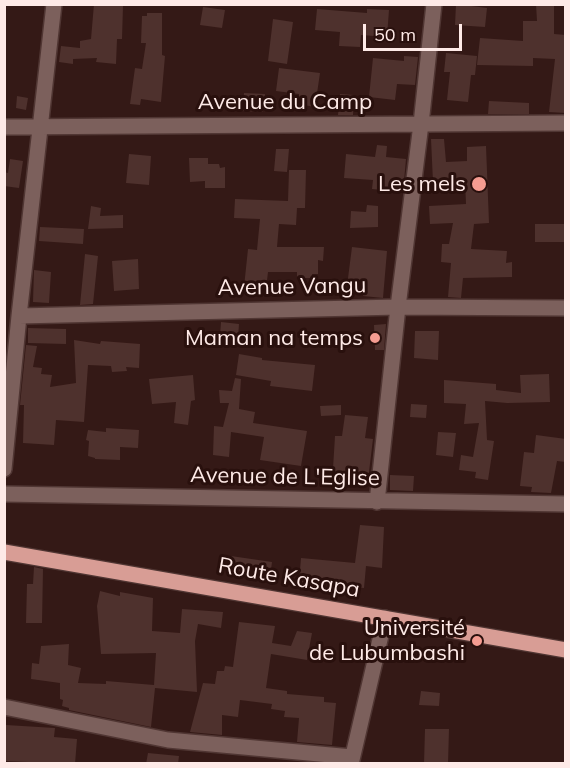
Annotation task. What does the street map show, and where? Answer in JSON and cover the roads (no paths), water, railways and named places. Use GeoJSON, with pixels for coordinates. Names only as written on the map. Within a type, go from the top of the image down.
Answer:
{"type":"FeatureCollection","features":[{"type":"Feature","properties":{"kind":"main road","name":"Route Kasapa"},"geometry":{"type":"LineString","coordinates":[[4,552],[566,650]]}},
{"type":"Feature","properties":{"kind":"street"},"geometry":{"type":"LineString","coordinates":[[4,469],[54,4]]}},
{"type":"Feature","properties":{"kind":"street"},"geometry":{"type":"LineString","coordinates":[[377,502],[434,4]]}},
{"type":"Feature","properties":{"kind":"street","name":"Avenue du Camp"},"geometry":{"type":"LineString","coordinates":[[4,128],[566,123]]}},
{"type":"Feature","properties":{"kind":"street","name":"Avenue Vangu"},"geometry":{"type":"LineString","coordinates":[[19,316],[398,307],[566,308]]}},
{"type":"Feature","properties":{"kind":"street","name":"Avenue de L'Eglise"},"geometry":{"type":"LineString","coordinates":[[4,494],[566,504]]}},
{"type":"Feature","properties":{"kind":"street"},"geometry":{"type":"LineString","coordinates":[[4,707],[168,740],[352,760],[385,618]]}},
{"type":"Feature","properties":{"kind":"place","name":"Les mels"},"geometry":{"type":"Point","coordinates":[479,184]}},
{"type":"Feature","properties":{"kind":"place","name":"Maman na temps"},"geometry":{"type":"Point","coordinates":[375,338]}},
{"type":"Feature","properties":{"kind":"place","name":"Université de Lubumbashi"},"geometry":{"type":"Point","coordinates":[477,641]}}]}
